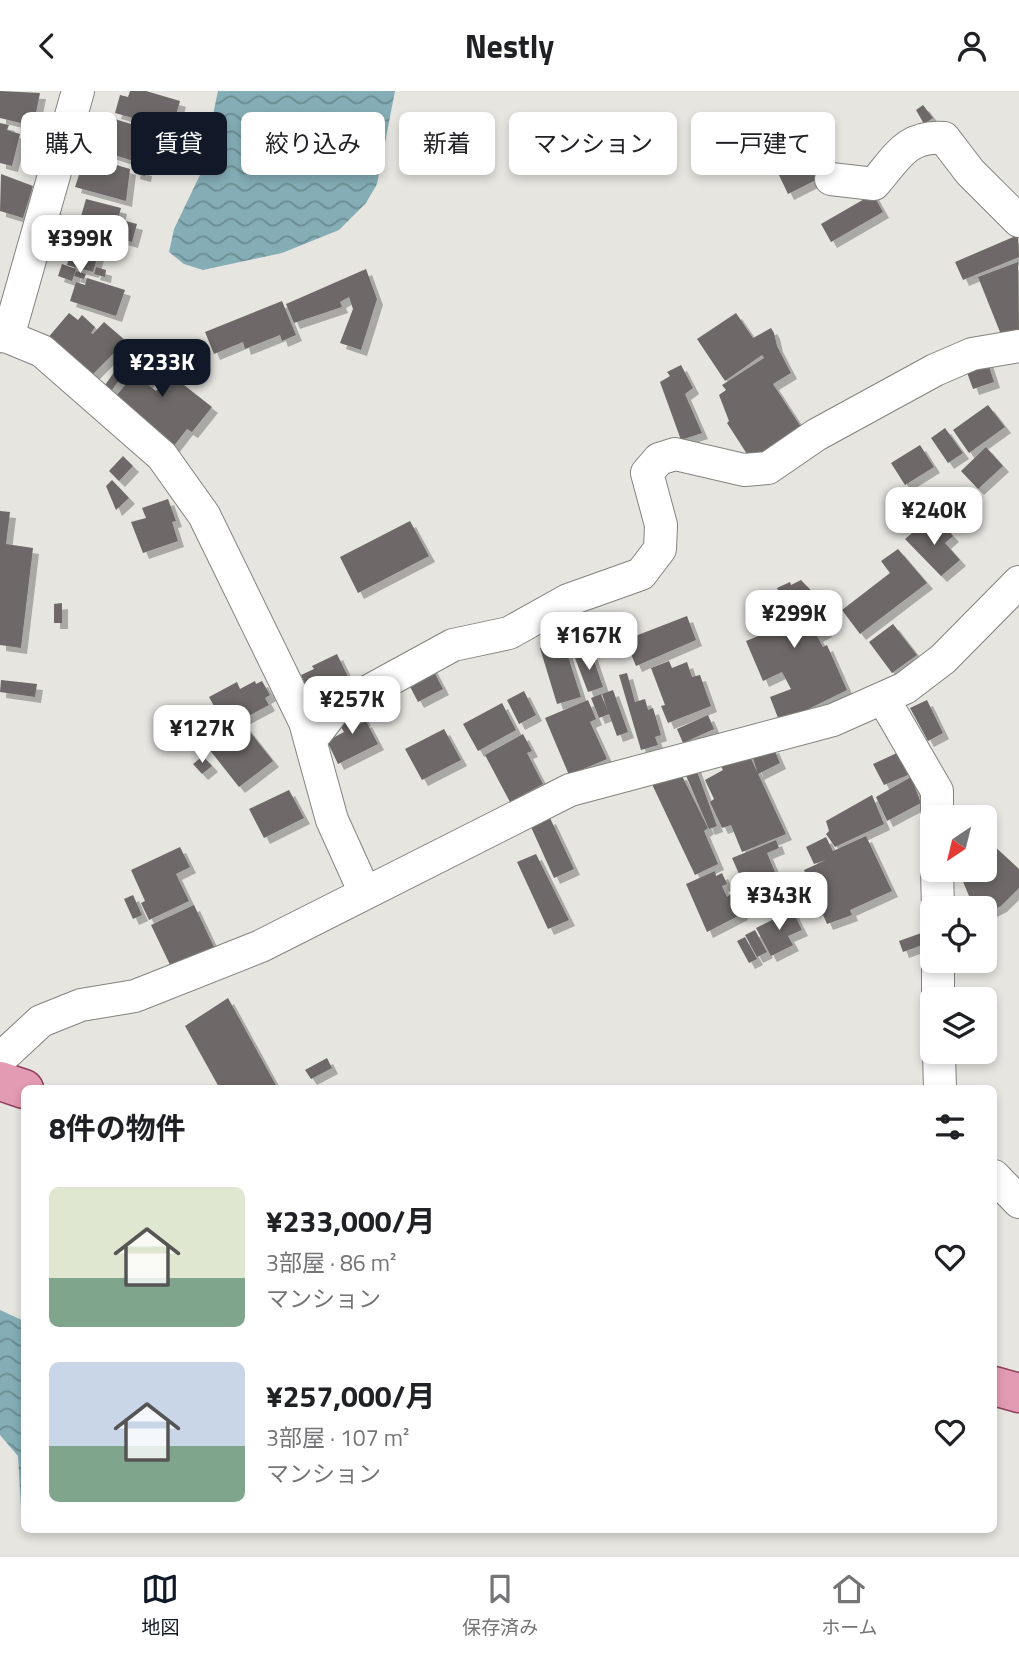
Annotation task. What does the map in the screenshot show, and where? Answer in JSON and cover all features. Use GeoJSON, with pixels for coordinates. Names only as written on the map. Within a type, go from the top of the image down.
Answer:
{"type":"FeatureCollection","features":[{"type":"Feature","properties":{"kind":"main road"},"geometry":{"type":"LineString","coordinates":[[0,1081],[21,1088]]}},
{"type":"Feature","properties":{"kind":"main road"},"geometry":{"type":"LineString","coordinates":[[997,1387],[1019,1393]]}},
{"type":"Feature","properties":{"kind":"street"},"geometry":{"type":"LineString","coordinates":[[78,91],[4,336],[42,351],[162,456],[204,515],[305,722],[332,820],[365,893]]}},
{"type":"Feature","properties":{"kind":"street"},"geometry":{"type":"LineString","coordinates":[[831,179],[873,184],[907,146],[923,136],[944,138],[1006,189],[1019,221]]}},
{"type":"Feature","properties":{"kind":"street"},"geometry":{"type":"LineString","coordinates":[[309,736],[317,732],[334,710],[453,645],[509,633],[568,600],[641,574],[660,549],[661,525],[647,473],[659,459],[675,454],[744,470],[768,468],[816,435],[936,370],[972,354],[1019,346]]}},
{"type":"Feature","properties":{"kind":"street"},"geometry":{"type":"LineString","coordinates":[[0,1059],[41,1021],[81,1005],[148,991],[261,946],[569,790],[832,720],[905,688],[943,659],[1019,582]]}},
{"type":"Feature","properties":{"kind":"street"},"geometry":{"type":"LineString","coordinates":[[883,698],[937,791],[937,805]]}},
{"type":"Feature","properties":{"kind":"street"},"geometry":{"type":"LineString","coordinates":[[939,1064],[940,1085]]}},
{"type":"Feature","properties":{"kind":"street"},"geometry":{"type":"LineString","coordinates":[[997,1179],[1019,1202]]}},
{"type":"Feature","properties":{"kind":"water"},"geometry":{"type":"Polygon","coordinates":[[[218,91],[395,91],[385,143],[385,112],[241,112],[241,175],[379,175],[377,184],[366,203],[339,230],[282,253],[203,270],[184,264],[169,252],[174,229],[200,175],[227,175],[227,112],[214,112],[218,91]]]}},
{"type":"Feature","properties":{"kind":"water"},"geometry":{"type":"Polygon","coordinates":[[[0,1310],[21,1320],[21,1508],[18,1456],[0,1435],[0,1310]]]}},
{"type":"Feature","properties":{"kind":"building"},"geometry":{"type":"Polygon","coordinates":[[[0,91],[40,93],[36,112],[21,112],[21,123],[0,118],[0,91]]]}},
{"type":"Feature","properties":{"kind":"building"},"geometry":{"type":"Polygon","coordinates":[[[130,91],[146,91],[180,101],[177,112],[131,112],[131,117],[115,112],[120,95],[128,97],[130,91]]]}},
{"type":"Feature","properties":{"kind":"building"},"geometry":{"type":"Polygon","coordinates":[[[923,105],[933,118],[924,124],[916,110],[923,105]]]}},
{"type":"Feature","properties":{"kind":"building"},"geometry":{"type":"Polygon","coordinates":[[[117,120],[131,124],[131,160],[117,156],[117,120]]]}},
{"type":"Feature","properties":{"kind":"building"},"geometry":{"type":"Polygon","coordinates":[[[0,123],[9,125],[7,130],[20,134],[12,166],[0,163],[0,123]]]}},
{"type":"Feature","properties":{"kind":"building"},"geometry":{"type":"Polygon","coordinates":[[[117,165],[130,169],[126,201],[75,187],[79,175],[117,175],[117,165]]]}},
{"type":"Feature","properties":{"kind":"building"},"geometry":{"type":"Polygon","coordinates":[[[1,174],[33,186],[23,218],[0,211],[1,174]]]}},
{"type":"Feature","properties":{"kind":"building"},"geometry":{"type":"Polygon","coordinates":[[[779,175],[821,175],[822,177],[788,194],[779,175]]]}},
{"type":"Feature","properties":{"kind":"building"},"geometry":{"type":"Polygon","coordinates":[[[873,194],[883,212],[831,242],[821,224],[873,194]]]}},
{"type":"Feature","properties":{"kind":"building"},"geometry":{"type":"Polygon","coordinates":[[[86,199],[121,208],[118,219],[137,224],[132,242],[78,227],[86,199]]]}},
{"type":"Feature","properties":{"kind":"building"},"geometry":{"type":"Polygon","coordinates":[[[59,214],[76,219],[73,228],[57,223],[59,214]]]}},
{"type":"Feature","properties":{"kind":"building"},"geometry":{"type":"Polygon","coordinates":[[[76,234],[102,241],[93,272],[67,265],[70,255],[66,254],[69,240],[74,241],[76,234]]]}},
{"type":"Feature","properties":{"kind":"building"},"geometry":{"type":"Polygon","coordinates":[[[1018,235],[1019,257],[963,280],[955,262],[1018,235]]]}},
{"type":"Feature","properties":{"kind":"building"},"geometry":{"type":"Polygon","coordinates":[[[1018,262],[1019,331],[1002,337],[978,277],[1018,262]]]}},
{"type":"Feature","properties":{"kind":"building"},"geometry":{"type":"Polygon","coordinates":[[[62,264],[76,269],[72,281],[58,276],[62,264]]]}},
{"type":"Feature","properties":{"kind":"building"},"geometry":{"type":"Polygon","coordinates":[[[96,267],[106,270],[105,277],[94,274],[96,267]]]}},
{"type":"Feature","properties":{"kind":"building"},"geometry":{"type":"Polygon","coordinates":[[[366,269],[377,299],[361,350],[340,343],[353,309],[349,297],[340,302],[342,307],[294,323],[286,304],[366,269]]]}},
{"type":"Feature","properties":{"kind":"building"},"geometry":{"type":"Polygon","coordinates":[[[76,271],[86,274],[84,279],[74,276],[76,271]]]}},
{"type":"Feature","properties":{"kind":"building"},"geometry":{"type":"Polygon","coordinates":[[[87,278],[125,290],[116,316],[70,301],[76,282],[85,285],[87,278]]]}},
{"type":"Feature","properties":{"kind":"building"},"geometry":{"type":"Polygon","coordinates":[[[282,301],[296,335],[282,341],[280,335],[245,349],[243,342],[214,354],[205,332],[282,301]]]}},
{"type":"Feature","properties":{"kind":"building"},"geometry":{"type":"Polygon","coordinates":[[[69,313],[78,320],[82,315],[95,327],[91,333],[93,334],[104,322],[126,341],[90,377],[46,340],[69,313]]]}},
{"type":"Feature","properties":{"kind":"building"},"geometry":{"type":"Polygon","coordinates":[[[736,313],[753,338],[771,328],[774,333],[777,346],[791,373],[773,384],[803,430],[756,468],[727,423],[729,421],[719,395],[726,390],[722,385],[764,358],[762,355],[725,381],[697,339],[736,313]]]}},
{"type":"Feature","properties":{"kind":"building"},"geometry":{"type":"Polygon","coordinates":[[[150,342],[167,356],[146,383],[156,391],[170,374],[212,407],[192,432],[187,429],[173,447],[116,396],[131,378],[125,374],[150,342]]]}},
{"type":"Feature","properties":{"kind":"building"},"geometry":{"type":"Polygon","coordinates":[[[135,343],[142,349],[112,390],[105,385],[135,343]]]}},
{"type":"Feature","properties":{"kind":"building"},"geometry":{"type":"Polygon","coordinates":[[[987,360],[994,382],[973,389],[965,367],[987,360]]]}},
{"type":"Feature","properties":{"kind":"building"},"geometry":{"type":"Polygon","coordinates":[[[681,365],[693,388],[685,394],[702,433],[681,440],[660,382],[670,376],[667,372],[681,365]]]}},
{"type":"Feature","properties":{"kind":"building"},"geometry":{"type":"Polygon","coordinates":[[[988,405],[1005,427],[969,453],[953,430],[988,405]]]}},
{"type":"Feature","properties":{"kind":"building"},"geometry":{"type":"Polygon","coordinates":[[[945,428],[963,453],[948,463],[931,438],[945,428]]]}},
{"type":"Feature","properties":{"kind":"building"},"geometry":{"type":"Polygon","coordinates":[[[920,445],[934,467],[905,485],[891,463],[920,445]]]}},
{"type":"Feature","properties":{"kind":"building"},"geometry":{"type":"Polygon","coordinates":[[[986,447],[1003,466],[978,489],[961,471],[986,447]]]}},
{"type":"Feature","properties":{"kind":"building"},"geometry":{"type":"Polygon","coordinates":[[[123,456],[133,466],[119,481],[109,471],[123,456]]]}},
{"type":"Feature","properties":{"kind":"building"},"geometry":{"type":"Polygon","coordinates":[[[112,480],[129,498],[116,510],[106,486],[112,480]]]}},
{"type":"Feature","properties":{"kind":"building"},"geometry":{"type":"Polygon","coordinates":[[[168,499],[176,521],[172,522],[178,541],[143,553],[131,522],[146,518],[142,508],[168,499]]]}},
{"type":"Feature","properties":{"kind":"building"},"geometry":{"type":"Polygon","coordinates":[[[0,511],[10,512],[6,544],[33,548],[21,648],[0,645],[0,511]]]}},
{"type":"Feature","properties":{"kind":"building"},"geometry":{"type":"Polygon","coordinates":[[[929,519],[937,530],[943,525],[953,536],[945,543],[960,560],[941,576],[905,539],[929,519]]]}},
{"type":"Feature","properties":{"kind":"building"},"geometry":{"type":"Polygon","coordinates":[[[410,521],[429,556],[358,593],[340,557],[410,521]]]}},
{"type":"Feature","properties":{"kind":"building"},"geometry":{"type":"Polygon","coordinates":[[[898,549],[927,583],[860,634],[842,610],[890,573],[881,561],[898,549]]]}},
{"type":"Feature","properties":{"kind":"building"},"geometry":{"type":"Polygon","coordinates":[[[801,580],[821,601],[813,605],[826,631],[817,636],[823,647],[827,645],[847,690],[780,723],[770,697],[791,689],[782,672],[763,681],[746,641],[763,634],[750,606],[779,592],[777,588],[801,580]]]}},
{"type":"Feature","properties":{"kind":"building"},"geometry":{"type":"Polygon","coordinates":[[[62,603],[62,623],[54,623],[54,604],[62,603]]]}},
{"type":"Feature","properties":{"kind":"building"},"geometry":{"type":"Polygon","coordinates":[[[687,616],[696,640],[636,666],[625,640],[687,616]]]}},
{"type":"Feature","properties":{"kind":"building"},"geometry":{"type":"Polygon","coordinates":[[[893,624],[917,655],[892,673],[869,642],[893,624]]]}},
{"type":"Feature","properties":{"kind":"building"},"geometry":{"type":"Polygon","coordinates":[[[563,641],[581,697],[557,704],[540,648],[563,641]]]}},
{"type":"Feature","properties":{"kind":"building"},"geometry":{"type":"Polygon","coordinates":[[[591,652],[603,687],[588,692],[575,658],[591,652]]]}},
{"type":"Feature","properties":{"kind":"building"},"geometry":{"type":"Polygon","coordinates":[[[337,654],[352,685],[314,703],[301,675],[314,669],[312,666],[337,654]]]}},
{"type":"Feature","properties":{"kind":"building"},"geometry":{"type":"Polygon","coordinates":[[[669,661],[672,668],[687,662],[692,677],[700,675],[711,706],[668,723],[661,706],[665,705],[651,668],[669,661]]]}},
{"type":"Feature","properties":{"kind":"building"},"geometry":{"type":"Polygon","coordinates":[[[430,664],[443,689],[418,702],[405,677],[430,664]]]}},
{"type":"Feature","properties":{"kind":"building"},"geometry":{"type":"Polygon","coordinates":[[[627,673],[635,702],[645,699],[648,710],[653,708],[661,735],[655,737],[658,745],[641,750],[619,675],[627,673]]]}},
{"type":"Feature","properties":{"kind":"building"},"geometry":{"type":"Polygon","coordinates":[[[1,680],[37,684],[35,697],[0,692],[1,680]]]}},
{"type":"Feature","properties":{"kind":"building"},"geometry":{"type":"Polygon","coordinates":[[[255,681],[256,684],[262,681],[270,695],[265,698],[269,705],[226,728],[209,697],[237,682],[240,689],[255,681]]]}},
{"type":"Feature","properties":{"kind":"building"},"geometry":{"type":"Polygon","coordinates":[[[613,690],[628,732],[617,736],[609,714],[599,718],[591,698],[601,694],[608,712],[602,694],[613,690]]]}},
{"type":"Feature","properties":{"kind":"building"},"geometry":{"type":"Polygon","coordinates":[[[524,691],[536,715],[519,724],[507,700],[524,691]]]}},
{"type":"Feature","properties":{"kind":"building"},"geometry":{"type":"Polygon","coordinates":[[[588,700],[596,719],[590,722],[607,759],[569,775],[545,718],[588,700]]]}},
{"type":"Feature","properties":{"kind":"building"},"geometry":{"type":"Polygon","coordinates":[[[927,700],[943,733],[928,741],[910,708],[927,700]]]}},
{"type":"Feature","properties":{"kind":"building"},"geometry":{"type":"Polygon","coordinates":[[[502,703],[516,730],[478,751],[463,724],[502,703]]]}},
{"type":"Feature","properties":{"kind":"building"},"geometry":{"type":"Polygon","coordinates":[[[357,705],[365,720],[346,731],[366,721],[378,744],[338,764],[327,741],[344,732],[335,717],[357,705]]]}},
{"type":"Feature","properties":{"kind":"building"},"geometry":{"type":"Polygon","coordinates":[[[708,715],[714,729],[683,743],[677,729],[708,715]]]}},
{"type":"Feature","properties":{"kind":"building"},"geometry":{"type":"Polygon","coordinates":[[[243,723],[273,761],[239,787],[209,749],[243,723]]]}},
{"type":"Feature","properties":{"kind":"building"},"geometry":{"type":"Polygon","coordinates":[[[444,729],[461,760],[422,780],[405,749],[444,729]]]}},
{"type":"Feature","properties":{"kind":"building"},"geometry":{"type":"Polygon","coordinates":[[[523,734],[532,751],[527,753],[543,784],[510,802],[485,755],[523,734]]]}},
{"type":"Feature","properties":{"kind":"building"},"geometry":{"type":"Polygon","coordinates":[[[773,747],[780,763],[758,774],[751,752],[773,747]]]}},
{"type":"Feature","properties":{"kind":"building"},"geometry":{"type":"Polygon","coordinates":[[[748,752],[786,834],[742,852],[731,825],[722,828],[710,802],[714,799],[705,780],[723,770],[719,762],[748,752]]]}},
{"type":"Feature","properties":{"kind":"building"},"geometry":{"type":"Polygon","coordinates":[[[897,753],[908,775],[884,785],[873,764],[897,753]]]}},
{"type":"Feature","properties":{"kind":"building"},"geometry":{"type":"Polygon","coordinates":[[[203,756],[212,766],[202,774],[193,764],[203,756]]]}},
{"type":"Feature","properties":{"kind":"building"},"geometry":{"type":"Polygon","coordinates":[[[695,766],[717,826],[709,829],[684,771],[695,766]]]}},
{"type":"Feature","properties":{"kind":"building"},"geometry":{"type":"Polygon","coordinates":[[[681,774],[708,828],[704,831],[718,864],[695,875],[650,780],[681,774]]]}},
{"type":"Feature","properties":{"kind":"building"},"geometry":{"type":"Polygon","coordinates":[[[911,777],[921,803],[887,821],[876,797],[911,777]]]}},
{"type":"Feature","properties":{"kind":"building"},"geometry":{"type":"Polygon","coordinates":[[[289,790],[304,818],[264,838],[249,809],[289,790]]]}},
{"type":"Feature","properties":{"kind":"building"},"geometry":{"type":"Polygon","coordinates":[[[872,795],[884,824],[835,847],[826,834],[829,831],[826,821],[872,795]]]}},
{"type":"Feature","properties":{"kind":"building"},"geometry":{"type":"Polygon","coordinates":[[[550,818],[574,869],[554,878],[531,827],[550,818]]]}},
{"type":"Feature","properties":{"kind":"building"},"geometry":{"type":"Polygon","coordinates":[[[866,836],[892,891],[850,910],[852,915],[827,924],[820,908],[814,911],[810,902],[817,899],[804,870],[826,860],[814,864],[806,847],[826,837],[833,851],[866,836]]]}},
{"type":"Feature","properties":{"kind":"building"},"geometry":{"type":"Polygon","coordinates":[[[776,840],[779,848],[767,853],[786,898],[761,908],[748,883],[744,885],[732,858],[776,840]]]}},
{"type":"Feature","properties":{"kind":"building"},"geometry":{"type":"Polygon","coordinates":[[[180,847],[190,867],[176,874],[189,901],[149,920],[141,903],[145,901],[131,870],[180,847]]]}},
{"type":"Feature","properties":{"kind":"building"},"geometry":{"type":"Polygon","coordinates":[[[998,850],[1019,869],[1019,888],[1001,906],[997,908],[997,896],[969,896],[963,882],[998,882],[998,850]]]}},
{"type":"Feature","properties":{"kind":"building"},"geometry":{"type":"Polygon","coordinates":[[[536,854],[569,920],[548,929],[517,862],[536,854]]]}},
{"type":"Feature","properties":{"kind":"building"},"geometry":{"type":"Polygon","coordinates":[[[715,871],[716,876],[722,873],[727,884],[722,886],[727,897],[732,893],[742,914],[707,932],[686,884],[715,871]]]}},
{"type":"Feature","properties":{"kind":"building"},"geometry":{"type":"Polygon","coordinates":[[[133,895],[142,915],[133,919],[124,899],[133,895]]]}},
{"type":"Feature","properties":{"kind":"building"},"geometry":{"type":"Polygon","coordinates":[[[194,905],[215,949],[172,969],[151,925],[194,905]]]}},
{"type":"Feature","properties":{"kind":"building"},"geometry":{"type":"Polygon","coordinates":[[[792,910],[802,930],[788,936],[793,945],[771,956],[756,928],[792,910]]]}},
{"type":"Feature","properties":{"kind":"building"},"geometry":{"type":"Polygon","coordinates":[[[755,930],[767,952],[757,957],[745,935],[755,930]]]}},
{"type":"Feature","properties":{"kind":"building"},"geometry":{"type":"Polygon","coordinates":[[[920,933],[920,946],[903,952],[899,941],[920,933]]]}},
{"type":"Feature","properties":{"kind":"building"},"geometry":{"type":"Polygon","coordinates":[[[745,937],[757,959],[749,963],[737,941],[745,937]]]}},
{"type":"Feature","properties":{"kind":"building"},"geometry":{"type":"Polygon","coordinates":[[[228,998],[276,1085],[218,1085],[185,1026],[228,998]]]}},
{"type":"Feature","properties":{"kind":"building"},"geometry":{"type":"Polygon","coordinates":[[[327,1058],[332,1068],[311,1079],[305,1070],[327,1058]]]}}]}
